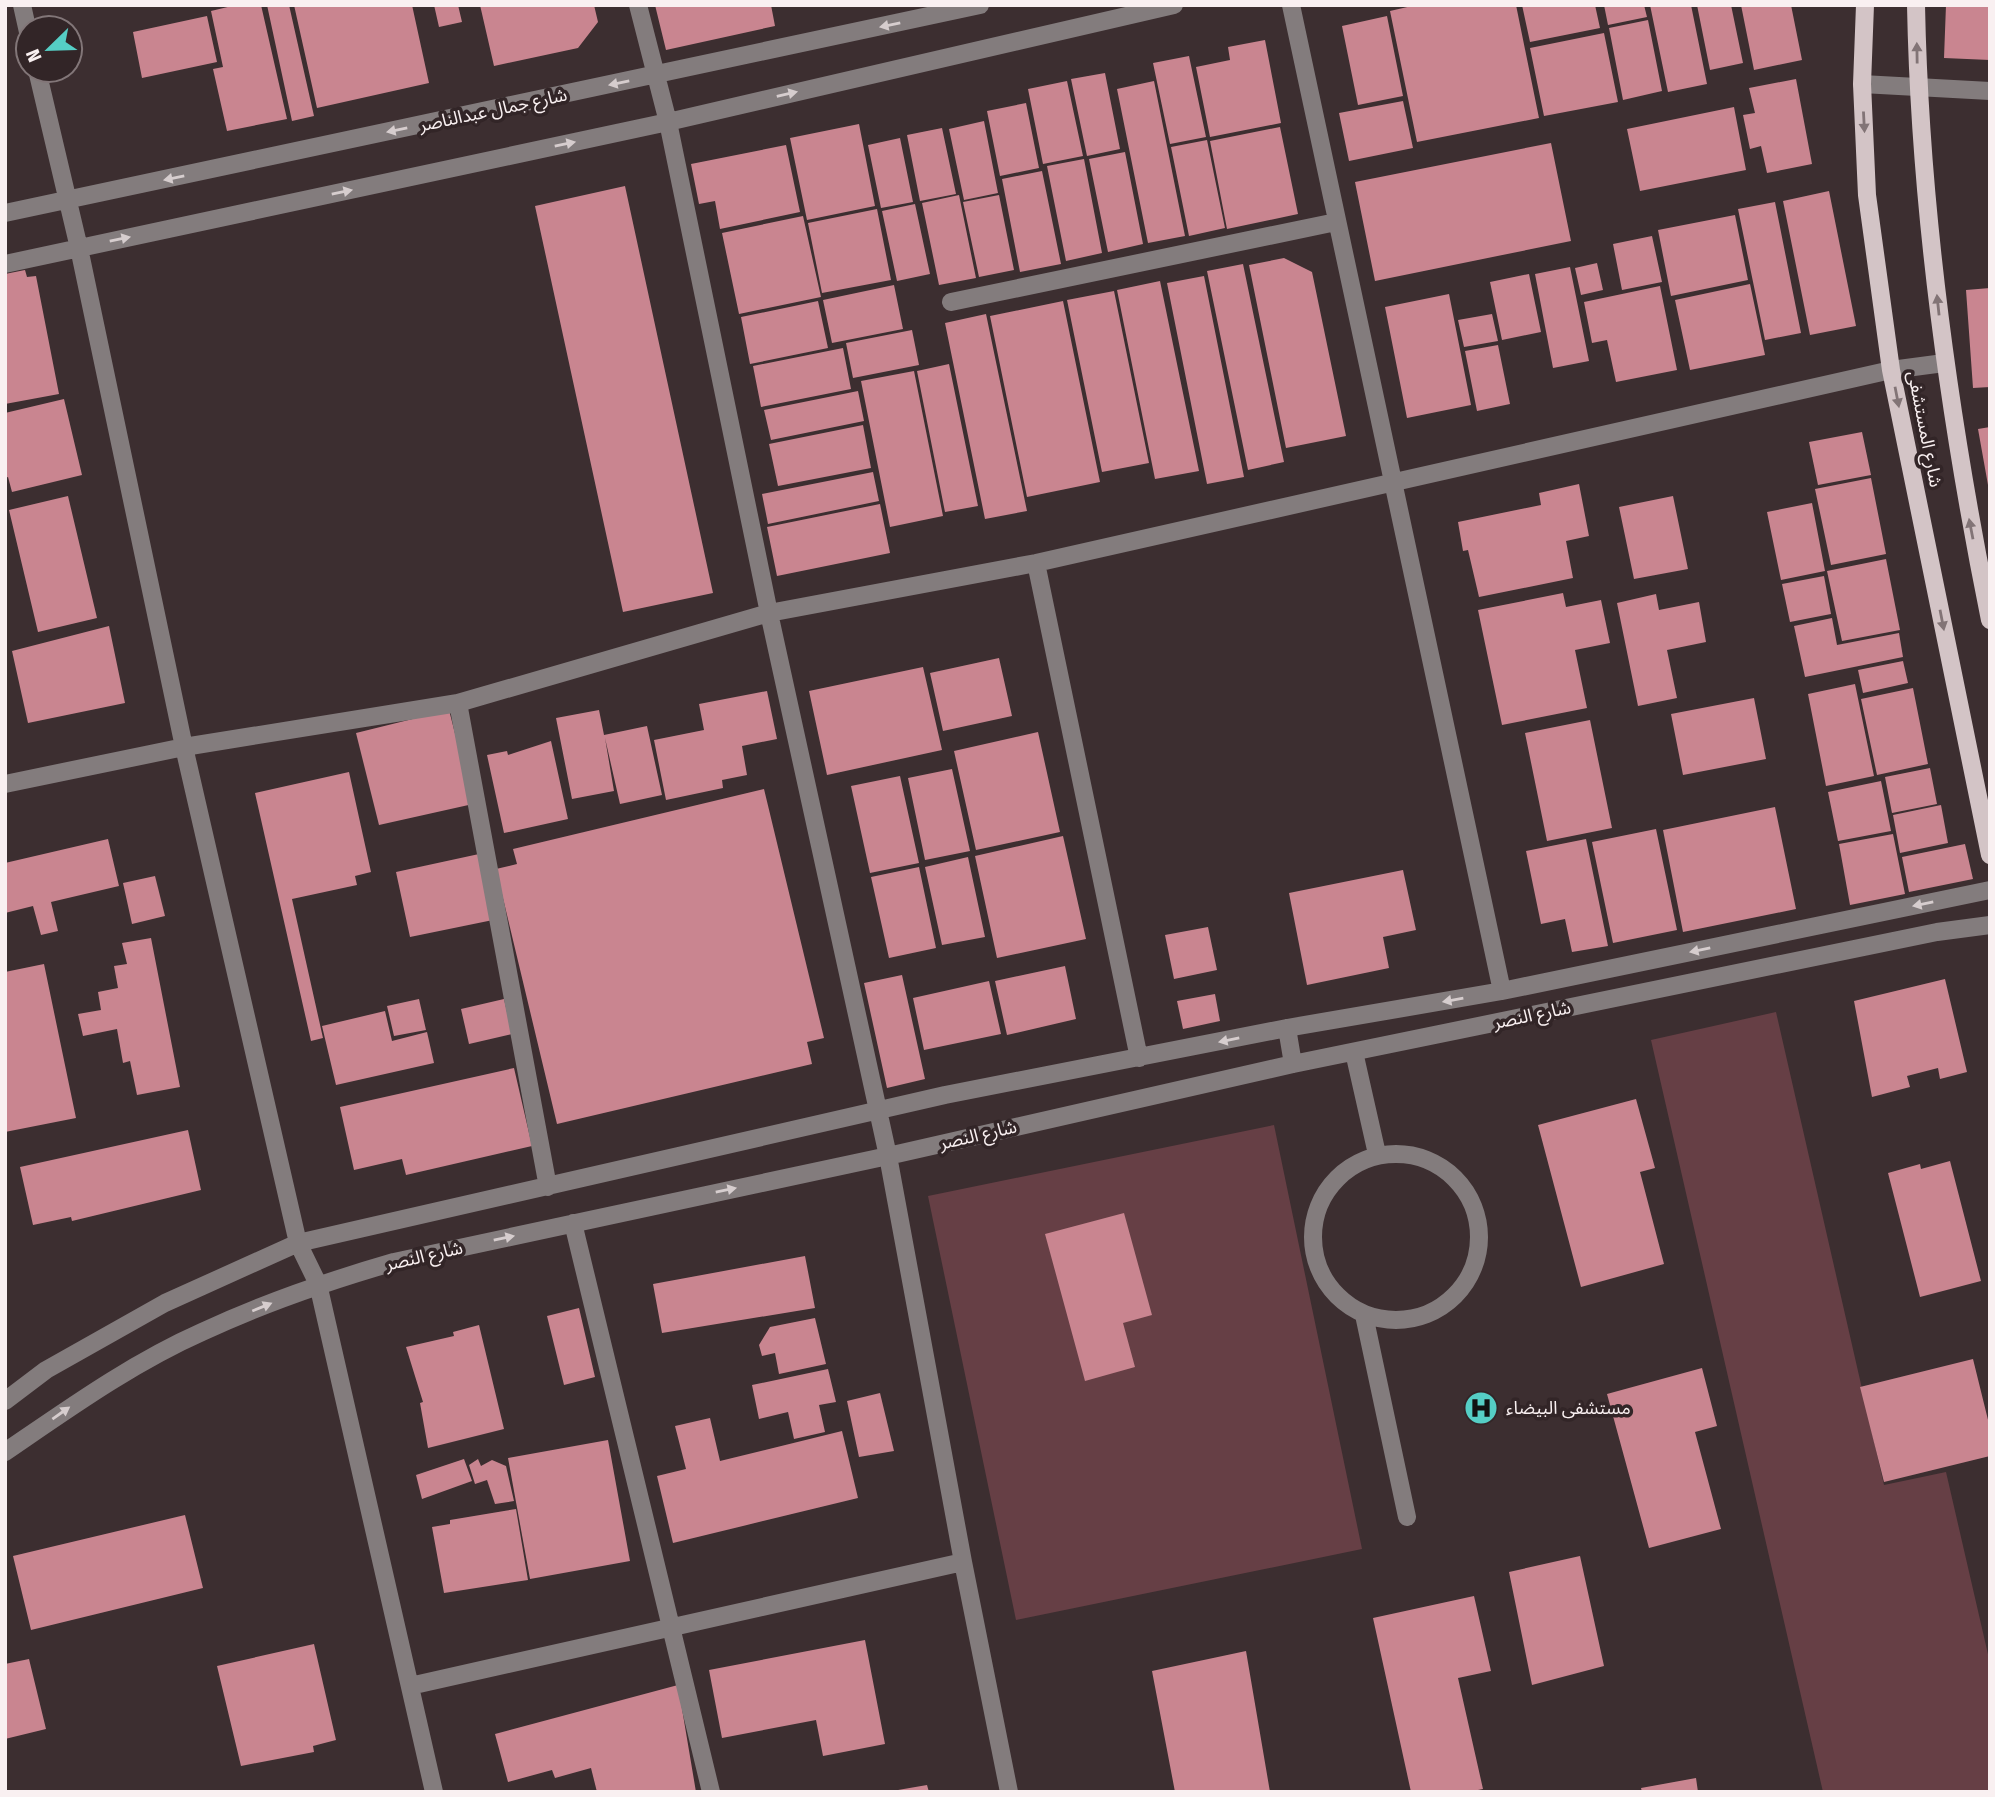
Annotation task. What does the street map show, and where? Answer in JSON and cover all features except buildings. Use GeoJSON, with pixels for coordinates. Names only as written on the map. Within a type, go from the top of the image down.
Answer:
{"type":"FeatureCollection","features":[{"type":"Feature","properties":{"kind":"main road","name":"شارع المستشفى"},"geometry":{"type":"LineString","coordinates":[[1865,5],[1862,83],[1867,195],[1891,370],[1990,855]]}},
{"type":"Feature","properties":{"kind":"main road","name":"شارع المستشفى"},"geometry":{"type":"LineString","coordinates":[[1916,5],[1917,86],[1944,363],[1966,502],[1990,620]]}},
{"type":"Feature","properties":{"kind":"street"},"geometry":{"type":"LineString","coordinates":[[638,5],[668,122],[769,613],[888,1156],[963,1562],[1009,1792]]}},
{"type":"Feature","properties":{"kind":"street","name":"شارع جمال عبدالناصر"},"geometry":{"type":"LineString","coordinates":[[5,213],[980,5]]}},
{"type":"Feature","properties":{"kind":"street"},"geometry":{"type":"LineString","coordinates":[[5,264],[668,122],[1174,5]]}},
{"type":"Feature","properties":{"kind":"street"},"geometry":{"type":"LineString","coordinates":[[1291,5],[1502,991]]}},
{"type":"Feature","properties":{"kind":"street"},"geometry":{"type":"LineString","coordinates":[[1862,83],[1990,92]]}},
{"type":"Feature","properties":{"kind":"street"},"geometry":{"type":"LineString","coordinates":[[40,84],[79,248],[184,747],[298,1243],[318,1284],[434,1792]]}},
{"type":"Feature","properties":{"kind":"street"},"geometry":{"type":"LineString","coordinates":[[951,302],[1336,222]]}},
{"type":"Feature","properties":{"kind":"street"},"geometry":{"type":"LineString","coordinates":[[5,784],[184,747],[458,703],[769,613],[1036,563],[1891,370],[1944,363]]}},
{"type":"Feature","properties":{"kind":"street"},"geometry":{"type":"LineString","coordinates":[[1036,563],[1139,1058]]}},
{"type":"Feature","properties":{"kind":"street"},"geometry":{"type":"LineString","coordinates":[[458,703],[548,1187]]}},
{"type":"Feature","properties":{"kind":"street","name":"شارع النصر"},"geometry":{"type":"LineString","coordinates":[[5,1401],[46,1370],[165,1303],[298,1243],[878,1111],[1287,1028],[1502,991],[1990,890]]}},
{"type":"Feature","properties":{"kind":"street","name":"شارع النصر"},"geometry":{"type":"LineString","coordinates":[[5,1452],[81,1400],[200,1332],[318,1284],[394,1262],[888,1156],[1293,1064],[1937,932],[1990,925]]}},
{"type":"Feature","properties":{"kind":"street"},"geometry":{"type":"LineString","coordinates":[[1287,1028],[1293,1064]]}},
{"type":"Feature","properties":{"kind":"street"},"geometry":{"type":"LineString","coordinates":[[1354,1052],[1377,1154]]}},
{"type":"Feature","properties":{"kind":"street"},"geometry":{"type":"LineString","coordinates":[[1377,1154],[1416,1154],[1451,1172],[1474,1205],[1480,1244],[1468,1281],[1440,1309],[1403,1321],[1364,1315],[1329,1290],[1312,1251],[1316,1208],[1339,1173],[1377,1154]]}},
{"type":"Feature","properties":{"kind":"street"},"geometry":{"type":"LineString","coordinates":[[573,1223],[711,1792]]}},
{"type":"Feature","properties":{"kind":"street"},"geometry":{"type":"LineString","coordinates":[[1364,1315],[1407,1517]]}},
{"type":"Feature","properties":{"kind":"street"},"geometry":{"type":"LineString","coordinates":[[410,1686],[963,1562]]}},
{"type":"Feature","properties":{"kind":"shaded area"},"geometry":{"type":"Polygon","coordinates":[[[1776,1012],[1884,1485],[1946,1472],[1990,1663],[1990,1792],[1823,1792],[1651,1040],[1776,1012]]]}},
{"type":"Feature","properties":{"kind":"shaded area"},"geometry":{"type":"Polygon","coordinates":[[[1274,1125],[1362,1549],[1016,1620],[928,1196],[1274,1125]]]}},
{"type":"Feature","properties":{"kind":"place","name":"مستشفى البيضاء"},"geometry":{"type":"Point","coordinates":[1481,1408]}}]}
